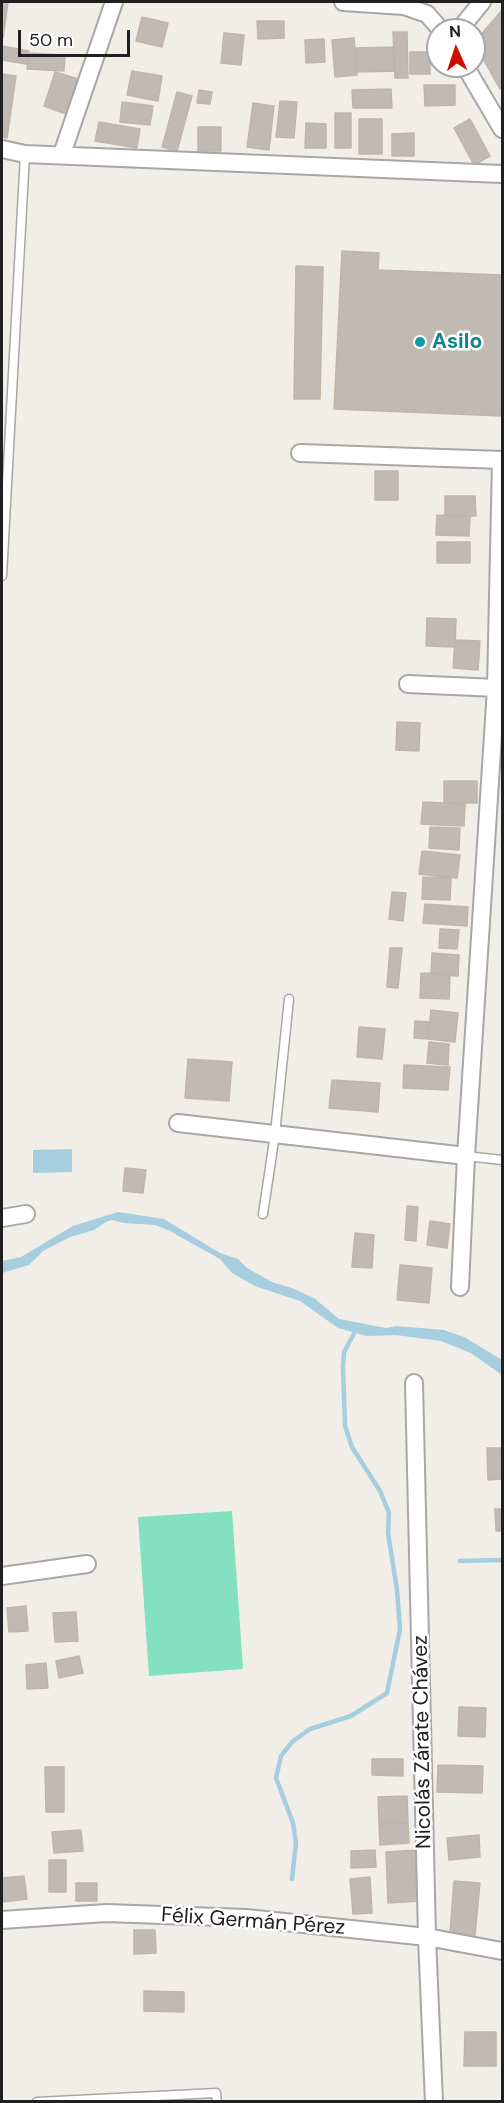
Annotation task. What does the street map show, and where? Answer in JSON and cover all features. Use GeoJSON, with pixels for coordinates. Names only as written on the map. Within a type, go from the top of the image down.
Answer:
{"type":"FeatureCollection","features":[{"type":"Feature","properties":{"kind":"street"},"geometry":{"type":"LineString","coordinates":[[62,154],[114,2]]}},
{"type":"Feature","properties":{"kind":"street"},"geometry":{"type":"LineString","coordinates":[[343,2],[404,6],[427,14],[430,18]]}},
{"type":"Feature","properties":{"kind":"street"},"geometry":{"type":"LineString","coordinates":[[469,18],[482,2]]}},
{"type":"Feature","properties":{"kind":"street"},"geometry":{"type":"LineString","coordinates":[[472,78],[502,129]]}},
{"type":"Feature","properties":{"kind":"street"},"geometry":{"type":"LineString","coordinates":[[2,149],[25,154],[502,174]]}},
{"type":"Feature","properties":{"kind":"street"},"geometry":{"type":"LineString","coordinates":[[300,453],[502,460],[496,688],[466,1156],[460,1287]]}},
{"type":"Feature","properties":{"kind":"street"},"geometry":{"type":"LineString","coordinates":[[408,684],[496,688]]}},
{"type":"Feature","properties":{"kind":"street"},"geometry":{"type":"LineString","coordinates":[[178,1123],[466,1156]]}},
{"type":"Feature","properties":{"kind":"street"},"geometry":{"type":"LineString","coordinates":[[2,1218],[26,1214]]}},
{"type":"Feature","properties":{"kind":"street","name":"Nicolás Zárate Chávez"},"geometry":{"type":"LineString","coordinates":[[414,1383],[427,1937],[434,2102]]}},
{"type":"Feature","properties":{"kind":"street"},"geometry":{"type":"LineString","coordinates":[[2,1576],[87,1564]]}},
{"type":"Feature","properties":{"kind":"street","name":"Félix Germán Pérez"},"geometry":{"type":"LineString","coordinates":[[2,1920],[106,1913],[246,1918],[427,1937],[502,1951]]}},
{"type":"Feature","properties":{"kind":"lane"},"geometry":{"type":"LineString","coordinates":[[2,576],[25,154]]}},
{"type":"Feature","properties":{"kind":"lane"},"geometry":{"type":"LineString","coordinates":[[263,1214],[275,1134],[289,999]]}},
{"type":"Feature","properties":{"kind":"lane"},"geometry":{"type":"LineString","coordinates":[[466,1156],[502,1160]]}},
{"type":"Feature","properties":{"kind":"lane"},"geometry":{"type":"LineString","coordinates":[[37,2102],[216,2093],[217,2102]]}},
{"type":"Feature","properties":{"kind":"green space"},"geometry":{"type":"Polygon","coordinates":[[[232,1511],[243,1669],[149,1676],[138,1517],[232,1511]]]}},
{"type":"Feature","properties":{"kind":"water"},"geometry":{"type":"Polygon","coordinates":[[[72,1149],[72,1172],[33,1173],[33,1150],[72,1149]]]}},
{"type":"Feature","properties":{"kind":"water"},"geometry":{"type":"Polygon","coordinates":[[[118,1212],[164,1219],[220,1253],[238,1259],[247,1268],[274,1283],[314,1298],[339,1319],[386,1328],[397,1326],[444,1330],[464,1337],[502,1360],[502,1375],[471,1353],[441,1341],[396,1335],[367,1336],[338,1328],[300,1301],[255,1286],[232,1273],[220,1259],[155,1225],[112,1220],[43,1251],[29,1265],[2,1273],[2,1261],[21,1257],[73,1226],[118,1212]]]}},
{"type":"Feature","properties":{"kind":"building"},"geometry":{"type":"Polygon","coordinates":[[[2,2],[8,2],[3,38],[2,38],[2,2]]]}},
{"type":"Feature","properties":{"kind":"building"},"geometry":{"type":"Polygon","coordinates":[[[502,10],[502,86],[500,89],[486,64],[486,29],[502,10]]]}},
{"type":"Feature","properties":{"kind":"building"},"geometry":{"type":"Polygon","coordinates":[[[142,17],[168,23],[162,47],[136,41],[142,17]]]}},
{"type":"Feature","properties":{"kind":"building"},"geometry":{"type":"Polygon","coordinates":[[[257,21],[284,21],[284,38],[258,39],[257,21]]]}},
{"type":"Feature","properties":{"kind":"building"},"geometry":{"type":"Polygon","coordinates":[[[393,32],[407,32],[408,78],[395,78],[393,32]]]}},
{"type":"Feature","properties":{"kind":"building"},"geometry":{"type":"Polygon","coordinates":[[[224,33],[244,35],[241,65],[221,63],[224,33]]]}},
{"type":"Feature","properties":{"kind":"building"},"geometry":{"type":"Polygon","coordinates":[[[354,38],[357,75],[335,77],[332,40],[354,38]]]}},
{"type":"Feature","properties":{"kind":"building"},"geometry":{"type":"Polygon","coordinates":[[[324,39],[325,62],[306,63],[305,40],[324,39]]]}},
{"type":"Feature","properties":{"kind":"building"},"geometry":{"type":"Polygon","coordinates":[[[2,46],[29,51],[26,64],[2,60],[2,46]]]}},
{"type":"Feature","properties":{"kind":"building"},"geometry":{"type":"Polygon","coordinates":[[[394,47],[395,71],[357,72],[356,48],[394,47]]]}},
{"type":"Feature","properties":{"kind":"building"},"geometry":{"type":"Polygon","coordinates":[[[410,52],[426,52],[426,74],[410,74],[410,52]]]}},
{"type":"Feature","properties":{"kind":"building"},"geometry":{"type":"Polygon","coordinates":[[[28,53],[65,55],[64,71],[27,69],[28,53]]]}},
{"type":"Feature","properties":{"kind":"building"},"geometry":{"type":"Polygon","coordinates":[[[132,71],[162,76],[158,101],[127,95],[132,71]]]}},
{"type":"Feature","properties":{"kind":"building"},"geometry":{"type":"Polygon","coordinates":[[[55,72],[78,79],[66,114],[44,106],[55,72]]]}},
{"type":"Feature","properties":{"kind":"building"},"geometry":{"type":"Polygon","coordinates":[[[2,74],[16,76],[7,138],[2,137],[2,74]]]}},
{"type":"Feature","properties":{"kind":"building"},"geometry":{"type":"Polygon","coordinates":[[[424,85],[455,85],[455,105],[425,106],[424,85]]]}},
{"type":"Feature","properties":{"kind":"building"},"geometry":{"type":"Polygon","coordinates":[[[391,89],[392,108],[353,108],[352,90],[391,89]]]}},
{"type":"Feature","properties":{"kind":"building"},"geometry":{"type":"Polygon","coordinates":[[[199,90],[212,92],[210,104],[197,103],[199,90]]]}},
{"type":"Feature","properties":{"kind":"building"},"geometry":{"type":"Polygon","coordinates":[[[177,92],[192,96],[177,151],[162,147],[177,92]]]}},
{"type":"Feature","properties":{"kind":"building"},"geometry":{"type":"Polygon","coordinates":[[[280,101],[297,102],[294,138],[276,137],[280,101]]]}},
{"type":"Feature","properties":{"kind":"building"},"geometry":{"type":"Polygon","coordinates":[[[122,102],[153,106],[150,125],[120,122],[122,102]]]}},
{"type":"Feature","properties":{"kind":"building"},"geometry":{"type":"Polygon","coordinates":[[[253,103],[274,106],[269,150],[247,147],[253,103]]]}},
{"type":"Feature","properties":{"kind":"building"},"geometry":{"type":"Polygon","coordinates":[[[335,113],[351,113],[351,148],[335,148],[335,113]]]}},
{"type":"Feature","properties":{"kind":"building"},"geometry":{"type":"Polygon","coordinates":[[[359,119],[382,119],[382,154],[359,154],[359,119]]]}},
{"type":"Feature","properties":{"kind":"building"},"geometry":{"type":"Polygon","coordinates":[[[470,119],[490,156],[474,165],[454,128],[470,119]]]}},
{"type":"Feature","properties":{"kind":"building"},"geometry":{"type":"Polygon","coordinates":[[[99,122],[140,129],[137,148],[95,141],[99,122]]]}},
{"type":"Feature","properties":{"kind":"building"},"geometry":{"type":"Polygon","coordinates":[[[306,123],[326,124],[326,148],[305,148],[306,123]]]}},
{"type":"Feature","properties":{"kind":"building"},"geometry":{"type":"Polygon","coordinates":[[[198,127],[221,127],[221,151],[198,151],[198,127]]]}},
{"type":"Feature","properties":{"kind":"building"},"geometry":{"type":"Polygon","coordinates":[[[414,133],[414,156],[392,156],[392,134],[414,133]]]}},
{"type":"Feature","properties":{"kind":"building","name":"Asilo"},"geometry":{"type":"Polygon","coordinates":[[[342,251],[379,253],[378,270],[502,275],[502,416],[334,409],[342,251]]]}},
{"type":"Feature","properties":{"kind":"building"},"geometry":{"type":"Polygon","coordinates":[[[296,266],[323,267],[320,399],[294,399],[296,266]]]}},
{"type":"Feature","properties":{"kind":"building"},"geometry":{"type":"Polygon","coordinates":[[[375,471],[398,471],[398,500],[375,500],[375,471]]]}},
{"type":"Feature","properties":{"kind":"building"},"geometry":{"type":"Polygon","coordinates":[[[445,496],[475,496],[476,516],[445,516],[445,496]]]}},
{"type":"Feature","properties":{"kind":"building"},"geometry":{"type":"Polygon","coordinates":[[[437,515],[470,516],[469,536],[436,535],[437,515]]]}},
{"type":"Feature","properties":{"kind":"building"},"geometry":{"type":"Polygon","coordinates":[[[437,542],[470,542],[470,563],[437,563],[437,542]]]}},
{"type":"Feature","properties":{"kind":"building"},"geometry":{"type":"Polygon","coordinates":[[[427,618],[456,619],[455,647],[426,646],[427,618]]]}},
{"type":"Feature","properties":{"kind":"building"},"geometry":{"type":"Polygon","coordinates":[[[455,640],[480,641],[478,670],[453,668],[455,640]]]}},
{"type":"Feature","properties":{"kind":"building"},"geometry":{"type":"Polygon","coordinates":[[[397,722],[420,723],[419,751],[396,750],[397,722]]]}},
{"type":"Feature","properties":{"kind":"building"},"geometry":{"type":"Polygon","coordinates":[[[444,781],[477,781],[477,803],[444,803],[444,781]]]}},
{"type":"Feature","properties":{"kind":"building"},"geometry":{"type":"Polygon","coordinates":[[[423,802],[465,804],[464,826],[421,824],[423,802]]]}},
{"type":"Feature","properties":{"kind":"building"},"geometry":{"type":"Polygon","coordinates":[[[430,827],[460,828],[459,850],[429,848],[430,827]]]}},
{"type":"Feature","properties":{"kind":"building"},"geometry":{"type":"Polygon","coordinates":[[[422,851],[460,855],[457,878],[419,874],[422,851]]]}},
{"type":"Feature","properties":{"kind":"building"},"geometry":{"type":"Polygon","coordinates":[[[423,877],[451,878],[450,900],[422,899],[423,877]]]}},
{"type":"Feature","properties":{"kind":"building"},"geometry":{"type":"Polygon","coordinates":[[[392,892],[406,893],[403,921],[389,919],[392,892]]]}},
{"type":"Feature","properties":{"kind":"building"},"geometry":{"type":"Polygon","coordinates":[[[425,904],[468,907],[467,926],[423,923],[425,904]]]}},
{"type":"Feature","properties":{"kind":"building"},"geometry":{"type":"Polygon","coordinates":[[[440,929],[459,930],[457,949],[439,948],[440,929]]]}},
{"type":"Feature","properties":{"kind":"building"},"geometry":{"type":"Polygon","coordinates":[[[390,948],[402,948],[398,988],[387,987],[390,948]]]}},
{"type":"Feature","properties":{"kind":"building"},"geometry":{"type":"Polygon","coordinates":[[[432,953],[459,955],[458,976],[431,974],[432,953]]]}},
{"type":"Feature","properties":{"kind":"building"},"geometry":{"type":"Polygon","coordinates":[[[421,973],[450,974],[449,999],[420,998],[421,973]]]}},
{"type":"Feature","properties":{"kind":"building"},"geometry":{"type":"Polygon","coordinates":[[[431,1010],[458,1013],[455,1042],[428,1039],[431,1010]]]}},
{"type":"Feature","properties":{"kind":"building"},"geometry":{"type":"Polygon","coordinates":[[[415,1021],[429,1022],[428,1039],[414,1038],[415,1021]]]}},
{"type":"Feature","properties":{"kind":"building"},"geometry":{"type":"Polygon","coordinates":[[[359,1027],[385,1029],[382,1059],[357,1057],[359,1027]]]}},
{"type":"Feature","properties":{"kind":"building"},"geometry":{"type":"Polygon","coordinates":[[[429,1042],[449,1044],[448,1065],[427,1063],[429,1042]]]}},
{"type":"Feature","properties":{"kind":"building"},"geometry":{"type":"Polygon","coordinates":[[[188,1059],[232,1062],[229,1101],[185,1098],[188,1059]]]}},
{"type":"Feature","properties":{"kind":"building"},"geometry":{"type":"Polygon","coordinates":[[[404,1065],[450,1067],[448,1090],[403,1088],[404,1065]]]}},
{"type":"Feature","properties":{"kind":"building"},"geometry":{"type":"Polygon","coordinates":[[[332,1080],[380,1083],[378,1112],[329,1108],[332,1080]]]}},
{"type":"Feature","properties":{"kind":"building"},"geometry":{"type":"Polygon","coordinates":[[[125,1168],[146,1170],[143,1193],[123,1191],[125,1168]]]}},
{"type":"Feature","properties":{"kind":"building"},"geometry":{"type":"Polygon","coordinates":[[[407,1206],[418,1207],[416,1241],[405,1240],[407,1206]]]}},
{"type":"Feature","properties":{"kind":"building"},"geometry":{"type":"Polygon","coordinates":[[[430,1221],[450,1224],[447,1248],[427,1245],[430,1221]]]}},
{"type":"Feature","properties":{"kind":"building"},"geometry":{"type":"Polygon","coordinates":[[[355,1233],[374,1235],[372,1268],[352,1267],[355,1233]]]}},
{"type":"Feature","properties":{"kind":"building"},"geometry":{"type":"Polygon","coordinates":[[[400,1265],[432,1268],[429,1303],[397,1300],[400,1265]]]}},
{"type":"Feature","properties":{"kind":"building"},"geometry":{"type":"Polygon","coordinates":[[[487,1448],[502,1448],[502,1479],[488,1480],[487,1448]]]}},
{"type":"Feature","properties":{"kind":"building"},"geometry":{"type":"Polygon","coordinates":[[[495,1509],[502,1509],[502,1531],[496,1531],[495,1509]]]}},
{"type":"Feature","properties":{"kind":"building"},"geometry":{"type":"Polygon","coordinates":[[[26,1606],[28,1631],[9,1632],[7,1608],[26,1606]]]}},
{"type":"Feature","properties":{"kind":"building"},"geometry":{"type":"Polygon","coordinates":[[[76,1612],[78,1641],[55,1642],[53,1613],[76,1612]]]}},
{"type":"Feature","properties":{"kind":"building"},"geometry":{"type":"Polygon","coordinates":[[[79,1656],[83,1673],[59,1678],[56,1661],[79,1656]]]}},
{"type":"Feature","properties":{"kind":"building"},"geometry":{"type":"Polygon","coordinates":[[[46,1663],[48,1688],[27,1689],[26,1665],[46,1663]]]}},
{"type":"Feature","properties":{"kind":"building"},"geometry":{"type":"Polygon","coordinates":[[[459,1707],[486,1708],[485,1737],[458,1736],[459,1707]]]}},
{"type":"Feature","properties":{"kind":"building"},"geometry":{"type":"Polygon","coordinates":[[[372,1759],[403,1759],[403,1776],[372,1775],[372,1759]]]}},
{"type":"Feature","properties":{"kind":"building"},"geometry":{"type":"Polygon","coordinates":[[[438,1765],[483,1766],[482,1793],[437,1792],[438,1765]]]}},
{"type":"Feature","properties":{"kind":"building"},"geometry":{"type":"Polygon","coordinates":[[[45,1767],[64,1767],[64,1812],[46,1812],[45,1767]]]}},
{"type":"Feature","properties":{"kind":"building"},"geometry":{"type":"Polygon","coordinates":[[[407,1796],[408,1823],[379,1824],[378,1797],[407,1796]]]}},
{"type":"Feature","properties":{"kind":"building"},"geometry":{"type":"Polygon","coordinates":[[[408,1823],[409,1843],[380,1845],[379,1824],[408,1823]]]}},
{"type":"Feature","properties":{"kind":"building"},"geometry":{"type":"Polygon","coordinates":[[[81,1830],[83,1851],[54,1853],[52,1832],[81,1830]]]}},
{"type":"Feature","properties":{"kind":"building"},"geometry":{"type":"Polygon","coordinates":[[[479,1835],[480,1857],[449,1860],[447,1838],[479,1835]]]}},
{"type":"Feature","properties":{"kind":"building"},"geometry":{"type":"Polygon","coordinates":[[[375,1850],[376,1867],[351,1868],[351,1851],[375,1850]]]}},
{"type":"Feature","properties":{"kind":"building"},"geometry":{"type":"Polygon","coordinates":[[[418,1850],[421,1901],[388,1903],[386,1852],[418,1850]]]}},
{"type":"Feature","properties":{"kind":"building"},"geometry":{"type":"Polygon","coordinates":[[[49,1860],[66,1860],[66,1892],[49,1892],[49,1860]]]}},
{"type":"Feature","properties":{"kind":"building"},"geometry":{"type":"Polygon","coordinates":[[[24,1876],[27,1899],[2,1902],[2,1878],[24,1876]]]}},
{"type":"Feature","properties":{"kind":"building"},"geometry":{"type":"Polygon","coordinates":[[[370,1877],[372,1913],[353,1914],[350,1879],[370,1877]]]}},
{"type":"Feature","properties":{"kind":"building"},"geometry":{"type":"Polygon","coordinates":[[[454,1881],[480,1883],[475,1935],[450,1933],[454,1881]]]}},
{"type":"Feature","properties":{"kind":"building"},"geometry":{"type":"Polygon","coordinates":[[[76,1883],[97,1883],[97,1901],[76,1901],[76,1883]]]}},
{"type":"Feature","properties":{"kind":"building"},"geometry":{"type":"Polygon","coordinates":[[[134,1930],[155,1930],[156,1953],[134,1954],[134,1930]]]}},
{"type":"Feature","properties":{"kind":"building"},"geometry":{"type":"Polygon","coordinates":[[[144,1991],[184,1992],[184,2012],[144,2011],[144,1991]]]}},
{"type":"Feature","properties":{"kind":"building"},"geometry":{"type":"Polygon","coordinates":[[[465,2032],[496,2032],[496,2066],[464,2066],[465,2032]]]}},
{"type":"Feature","properties":{"kind":"waterway"},"geometry":{"type":"LineString","coordinates":[[292,1879],[296,1843],[293,1823],[276,1778],[281,1756],[292,1742],[310,1729],[351,1716],[387,1693],[400,1629],[397,1590],[388,1533],[389,1513],[380,1491],[352,1447],[345,1426],[344,1352],[356,1330]]}},
{"type":"Feature","properties":{"kind":"waterway"},"geometry":{"type":"LineString","coordinates":[[460,1561],[502,1560]]}},
{"type":"Feature","properties":{"kind":"place","name":"Asilo"},"geometry":{"type":"Point","coordinates":[420,342]}}]}
